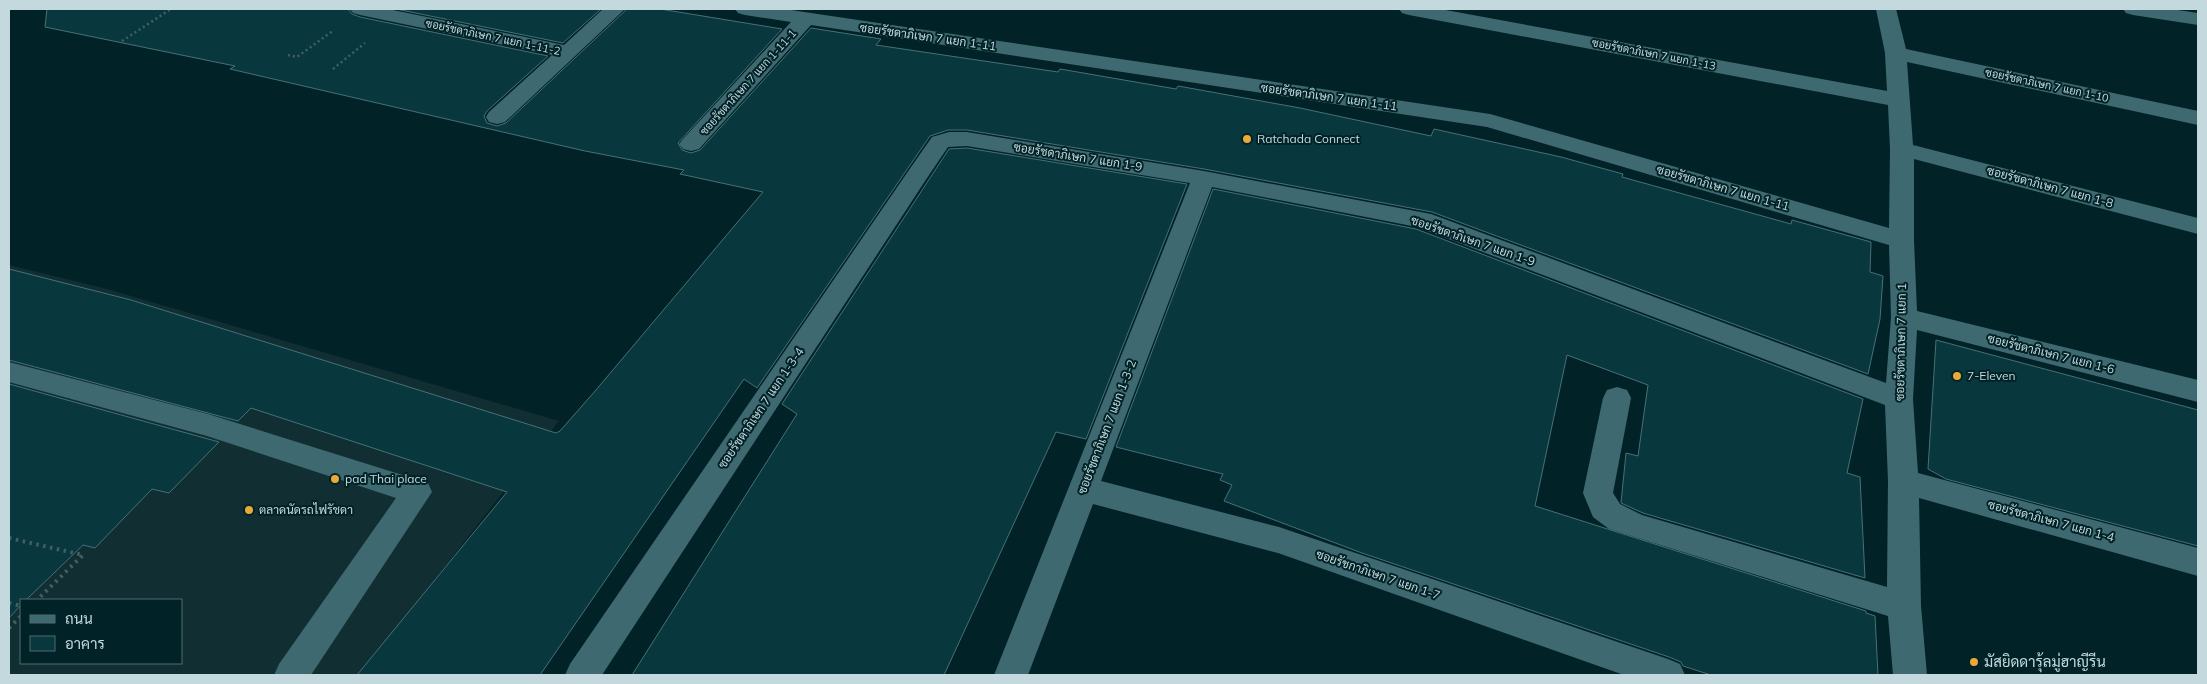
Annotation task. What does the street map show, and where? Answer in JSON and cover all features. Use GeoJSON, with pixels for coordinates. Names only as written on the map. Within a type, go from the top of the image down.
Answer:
{"type":"FeatureCollection","features":[{"type":"Feature","properties":{"kind":"street","name":"ซอยรัชดาภิเษก 7 แยก 1-11-2"},"geometry":{"type":"LineString","coordinates":[[362,9],[568,52]]}},
{"type":"Feature","properties":{"kind":"street"},"geometry":{"type":"LineString","coordinates":[[497,117],[615,9]]}},
{"type":"Feature","properties":{"kind":"street","name":"ซอยรัชดาภิเษก 7 แยก 1-11"},"geometry":{"type":"LineString","coordinates":[[745,9],[797,15],[1490,120],[1901,240]]}},
{"type":"Feature","properties":{"kind":"street","name":"ซอยรัชดาภิเษก 7 แยก 1-13"},"geometry":{"type":"LineString","coordinates":[[1409,9],[1899,100]]}},
{"type":"Feature","properties":{"kind":"street","name":"ซอยรัชดาภิเษก 7 แยก 1"},"geometry":{"type":"LineString","coordinates":[[1886,9],[1896,53],[1902,149],[1901,240],[1904,317],[1899,399],[1903,481],[1904,606],[1910,675]]}},
{"type":"Feature","properties":{"kind":"street"},"geometry":{"type":"LineString","coordinates":[[2133,9],[2198,19]]}},
{"type":"Feature","properties":{"kind":"street","name":"ซอยรัชดาภิเษก 7 แยก 1-11-1"},"geometry":{"type":"LineString","coordinates":[[691,144],[797,15]]}},
{"type":"Feature","properties":{"kind":"street","name":"ซอยรัชดาภิเษก 7 แยก 1-10"},"geometry":{"type":"LineString","coordinates":[[1896,53],[2198,118]]}},
{"type":"Feature","properties":{"kind":"street","name":"ซอยรัชดาภิเษก 7 แยก 1-9"},"geometry":{"type":"LineString","coordinates":[[940,142],[948,139],[967,139],[1204,178],[1422,220],[1899,399]]}},
{"type":"Feature","properties":{"kind":"street","name":"ซอยรัชดาภิเษก 7 แยก 1-3-4"},"geometry":{"type":"LineString","coordinates":[[582,675],[940,142]]}},
{"type":"Feature","properties":{"kind":"street","name":"ซอยรัชดาภิเษก 7 แยก 1-8"},"geometry":{"type":"LineString","coordinates":[[1902,149],[2198,226]]}},
{"type":"Feature","properties":{"kind":"street","name":"ซอยรัชดาภิเษก 7 แยก 1-3-2"},"geometry":{"type":"LineString","coordinates":[[1011,675],[1204,178]]}},
{"type":"Feature","properties":{"kind":"street","name":"ซอยรัชดาภิเษก 7 แยก 1-6"},"geometry":{"type":"LineString","coordinates":[[1904,317],[2198,390]]}},
{"type":"Feature","properties":{"kind":"street"},"geometry":{"type":"LineString","coordinates":[[9,372],[208,426],[417,492],[291,675]]}},
{"type":"Feature","properties":{"kind":"street"},"geometry":{"type":"LineString","coordinates":[[1617,398],[1598,493],[1601,507],[1614,517],[1642,528],[1904,606]]}},
{"type":"Feature","properties":{"kind":"street","name":"ซอยรัชดาภิเษก 7 แยก 1-4"},"geometry":{"type":"LineString","coordinates":[[1903,481],[2198,562]]}},
{"type":"Feature","properties":{"kind":"street","name":"ซอยรัชกาภิเษก 7 แยก 1-7"},"geometry":{"type":"LineString","coordinates":[[1083,489],[1279,540],[1668,675]]}},
{"type":"Feature","properties":{"kind":"path"},"geometry":{"type":"LineString","coordinates":[[122,41],[171,9]]}},
{"type":"Feature","properties":{"kind":"path"},"geometry":{"type":"LineString","coordinates":[[288,56],[297,57],[362,9]]}},
{"type":"Feature","properties":{"kind":"path"},"geometry":{"type":"LineString","coordinates":[[9,538],[83,555],[38,599]]}},
{"type":"Feature","properties":{"kind":"path"},"geometry":{"type":"LineString","coordinates":[[9,628],[20,617]]}},
{"type":"Feature","properties":{"kind":"shaded area","name":"ตลาดนัดรถไฟรัชดา"},"geometry":{"type":"Polygon","coordinates":[[[9,265],[107,289],[559,421],[360,675],[9,675],[9,265]]]}},
{"type":"Feature","properties":{"kind":"building"},"geometry":{"type":"Polygon","coordinates":[[[47,9],[348,9],[352,14],[360,17],[548,56],[487,111],[484,116],[487,123],[497,126],[506,123],[627,9],[660,9],[782,29],[678,143],[682,150],[691,153],[700,150],[811,28],[881,39],[876,45],[1058,72],[1060,69],[1176,89],[1178,86],[1300,108],[1431,136],[1434,129],[1561,157],[1623,174],[1622,177],[1791,224],[1792,220],[1871,242],[1870,272],[1883,276],[1880,319],[1868,374],[1432,212],[1204,169],[967,130],[948,130],[930,136],[757,388],[744,379],[540,675],[357,675],[507,492],[251,408],[238,421],[9,360],[9,269],[131,300],[556,433],[560,431],[596,390],[763,192],[680,174],[684,170],[585,151],[230,69],[235,66],[45,27],[47,9]]]}},
{"type":"Feature","properties":{"kind":"building"},"geometry":{"type":"Polygon","coordinates":[[[396,9],[601,9],[563,43],[396,9]]]}},
{"type":"Feature","properties":{"kind":"building"},"geometry":{"type":"Polygon","coordinates":[[[967,148],[1187,184],[1086,439],[1056,432],[944,675],[632,675],[797,414],[782,404],[949,149],[967,148]]]}},
{"type":"Feature","properties":{"kind":"building"},"geometry":{"type":"Polygon","coordinates":[[[1213,189],[1416,229],[1863,399],[1847,473],[1860,477],[1865,578],[1643,513],[1621,503],[1626,453],[1638,456],[1648,385],[1567,355],[1535,506],[1866,611],[1866,613],[1875,616],[1878,675],[1711,675],[1683,666],[1681,662],[1669,657],[1362,553],[1224,501],[1232,485],[1220,480],[1223,474],[1116,447],[1213,189]]]}},
{"type":"Feature","properties":{"kind":"building"},"geometry":{"type":"Polygon","coordinates":[[[1936,340],[2198,410],[2198,546],[1946,479],[1928,469],[1936,340]]]}},
{"type":"Feature","properties":{"kind":"building"},"geometry":{"type":"Polygon","coordinates":[[[9,384],[219,442],[169,493],[152,489],[95,548],[83,545],[27,599],[20,599],[20,606],[9,618],[9,384]]]}},
{"type":"Feature","properties":{"kind":"place","name":"Ratchada Connect"},"geometry":{"type":"Point","coordinates":[1247,139]}},
{"type":"Feature","properties":{"kind":"place","name":"7-Eleven"},"geometry":{"type":"Point","coordinates":[1957,376]}},
{"type":"Feature","properties":{"kind":"place","name":"pad Thai place"},"geometry":{"type":"Point","coordinates":[335,479]}},
{"type":"Feature","properties":{"kind":"place","name":"ตลาดนัดรถไฟรัชดา"},"geometry":{"type":"Point","coordinates":[249,510]}},
{"type":"Feature","properties":{"kind":"place","name":"มัสยิดดารุ้ลมู่ฮาญีรีน"},"geometry":{"type":"Point","coordinates":[1974,662]}}]}
